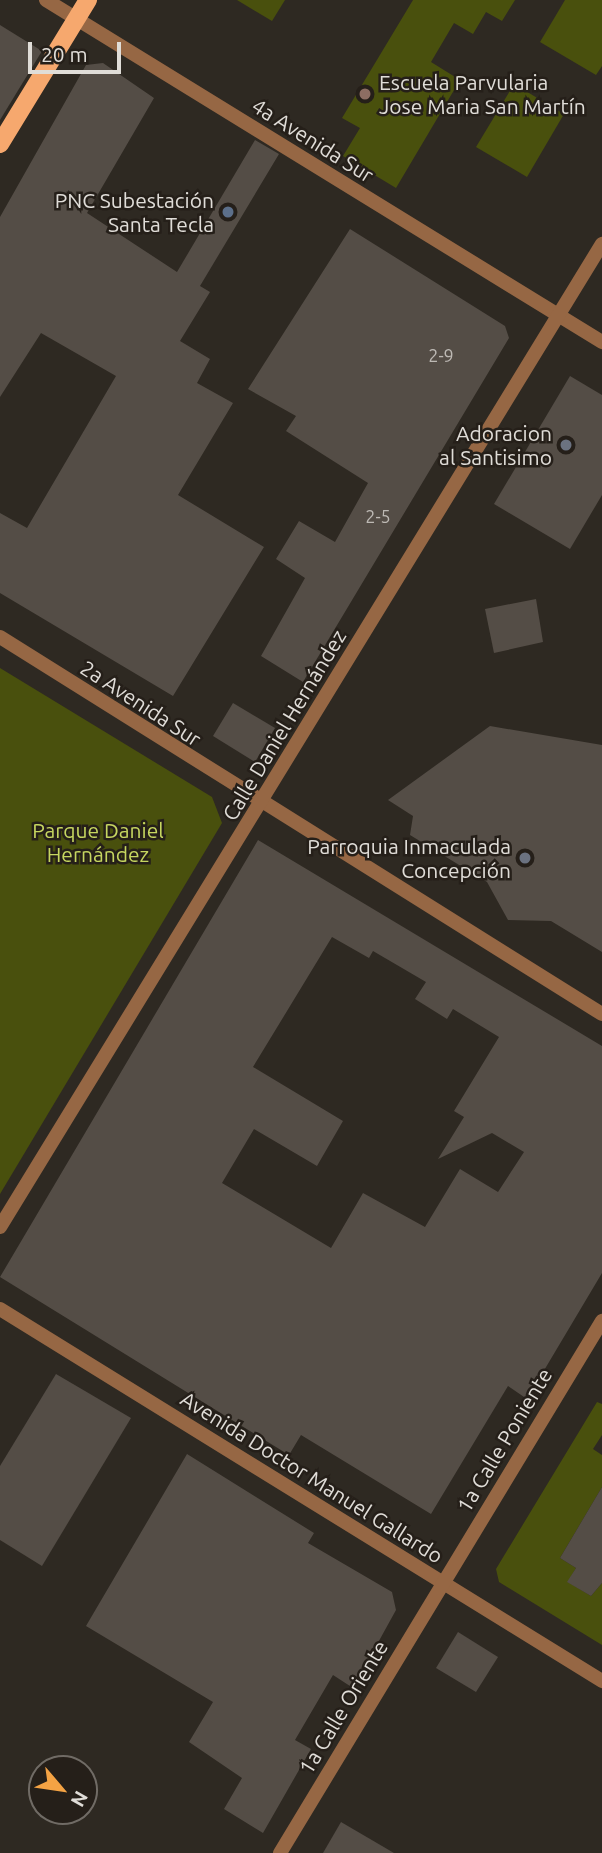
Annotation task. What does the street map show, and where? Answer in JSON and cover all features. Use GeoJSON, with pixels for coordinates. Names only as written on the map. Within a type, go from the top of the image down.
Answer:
{"type":"FeatureCollection","features":[{"type":"Feature","properties":{"kind":"main road"},"geometry":{"type":"LineString","coordinates":[[0,144],[88,0]]}},
{"type":"Feature","properties":{"kind":"street","name":"4a Avenida Sur"},"geometry":{"type":"LineString","coordinates":[[46,0],[602,342]]}},
{"type":"Feature","properties":{"kind":"street","name":"Calle Daniel Hernández"},"geometry":{"type":"LineString","coordinates":[[0,1227],[602,244]]}},
{"type":"Feature","properties":{"kind":"street","name":"2a Avenida Sur"},"geometry":{"type":"LineString","coordinates":[[0,637],[260,804],[602,1014]]}},
{"type":"Feature","properties":{"kind":"street","name":"Avenida Doctor Manuel Gallardo"},"geometry":{"type":"LineString","coordinates":[[0,1309],[602,1681]]}},
{"type":"Feature","properties":{"kind":"street","name":"1a Calle Poniente"},"geometry":{"type":"LineString","coordinates":[[443,1582],[602,1321]]}},
{"type":"Feature","properties":{"kind":"street","name":"1a Calle Oriente"},"geometry":{"type":"LineString","coordinates":[[280,1853],[443,1582]]}},
{"type":"Feature","properties":{"kind":"green space"},"geometry":{"type":"Polygon","coordinates":[[[237,0],[285,0],[272,21],[237,0]]]}},
{"type":"Feature","properties":{"kind":"green space"},"geometry":{"type":"Polygon","coordinates":[[[413,0],[515,0],[502,21],[486,12],[473,34],[454,23],[431,62],[460,80],[396,188],[343,156],[360,128],[342,118],[413,0]]]}},
{"type":"Feature","properties":{"kind":"green space"},"geometry":{"type":"Polygon","coordinates":[[[565,0],[602,0],[602,66],[596,75],[540,42],[565,0]]]}},
{"type":"Feature","properties":{"kind":"green space"},"geometry":{"type":"Polygon","coordinates":[[[514,84],[564,114],[527,177],[476,147],[514,84]]]}},
{"type":"Feature","properties":{"kind":"green space","name":"Parque Daniel Hernández"},"geometry":{"type":"Polygon","coordinates":[[[0,668],[212,797],[222,823],[0,1194],[0,668]]]}},
{"type":"Feature","properties":{"kind":"green space"},"geometry":{"type":"Polygon","coordinates":[[[597,1402],[602,1404],[602,1435],[593,1449],[602,1455],[602,1487],[560,1558],[576,1568],[568,1582],[591,1596],[602,1583],[602,1645],[499,1582],[496,1569],[597,1402]]]}},
{"type":"Feature","properties":{"kind":"building"},"geometry":{"type":"Polygon","coordinates":[[[0,25],[42,51],[0,120],[0,25]]]}},
{"type":"Feature","properties":{"kind":"building"},"geometry":{"type":"Polygon","coordinates":[[[103,63],[154,98],[87,213],[177,272],[255,140],[279,154],[200,286],[210,292],[180,341],[210,359],[197,383],[233,403],[178,495],[264,547],[173,696],[0,593],[0,513],[27,528],[116,376],[41,333],[0,397],[0,217],[86,65],[103,63]]]}},
{"type":"Feature","properties":{"kind":"building"},"geometry":{"type":"Polygon","coordinates":[[[350,229],[505,326],[509,338],[303,682],[261,656],[305,578],[276,559],[299,521],[335,542],[368,483],[286,431],[296,416],[248,389],[350,229]]]}},
{"type":"Feature","properties":{"kind":"building","name":"Adoracion al Santisimo"},"geometry":{"type":"Polygon","coordinates":[[[570,376],[602,395],[602,495],[570,549],[494,504],[570,376]]]}},
{"type":"Feature","properties":{"kind":"building"},"geometry":{"type":"Polygon","coordinates":[[[536,599],[543,642],[494,653],[485,609],[536,599]]]}},
{"type":"Feature","properties":{"kind":"building"},"geometry":{"type":"Polygon","coordinates":[[[233,703],[275,728],[255,762],[213,736],[233,703]]]}},
{"type":"Feature","properties":{"kind":"building","name":"Parroquia Inmaculada Concepción"},"geometry":{"type":"Polygon","coordinates":[[[490,726],[602,745],[602,952],[551,921],[508,920],[487,882],[410,835],[413,816],[388,800],[490,726]]]}},
{"type":"Feature","properties":{"kind":"building"},"geometry":{"type":"Polygon","coordinates":[[[258,840],[602,1046],[602,1273],[527,1399],[508,1386],[431,1514],[301,1435],[289,1455],[0,1277],[258,840]],[[332,937],[253,1067],[343,1121],[317,1166],[254,1129],[222,1183],[331,1248],[363,1193],[425,1227],[460,1169],[498,1192],[524,1152],[492,1133],[438,1159],[464,1117],[454,1111],[499,1037],[453,1009],[447,1019],[415,999],[426,982],[373,951],[369,958],[332,937]]]}},
{"type":"Feature","properties":{"kind":"building"},"geometry":{"type":"Polygon","coordinates":[[[56,1374],[131,1418],[42,1566],[0,1540],[0,1466],[56,1374]]]}},
{"type":"Feature","properties":{"kind":"building"},"geometry":{"type":"Polygon","coordinates":[[[187,1454],[314,1533],[308,1543],[392,1592],[396,1610],[353,1688],[333,1675],[295,1740],[311,1749],[263,1833],[224,1809],[242,1778],[189,1742],[213,1702],[86,1626],[187,1454]]]}},
{"type":"Feature","properties":{"kind":"building"},"geometry":{"type":"Polygon","coordinates":[[[602,1487],[602,1583],[591,1596],[567,1582],[576,1568],[560,1558],[602,1487]]]}},
{"type":"Feature","properties":{"kind":"building"},"geometry":{"type":"Polygon","coordinates":[[[458,1632],[498,1657],[476,1692],[436,1668],[458,1632]]]}},
{"type":"Feature","properties":{"kind":"building"},"geometry":{"type":"Polygon","coordinates":[[[341,1822],[394,1853],[323,1853],[341,1822]]]}},
{"type":"Feature","properties":{"kind":"place","name":"Escuela Parvularia Jose Maria San Martín"},"geometry":{"type":"Point","coordinates":[365,94]}},
{"type":"Feature","properties":{"kind":"place","name":"PNC Subestación Santa Tecla"},"geometry":{"type":"Point","coordinates":[228,212]}},
{"type":"Feature","properties":{"kind":"place","name":"Adoracion al Santisimo"},"geometry":{"type":"Point","coordinates":[566,445]}},
{"type":"Feature","properties":{"kind":"place","name":"Parroquia Inmaculada Concepción"},"geometry":{"type":"Point","coordinates":[525,858]}}]}
